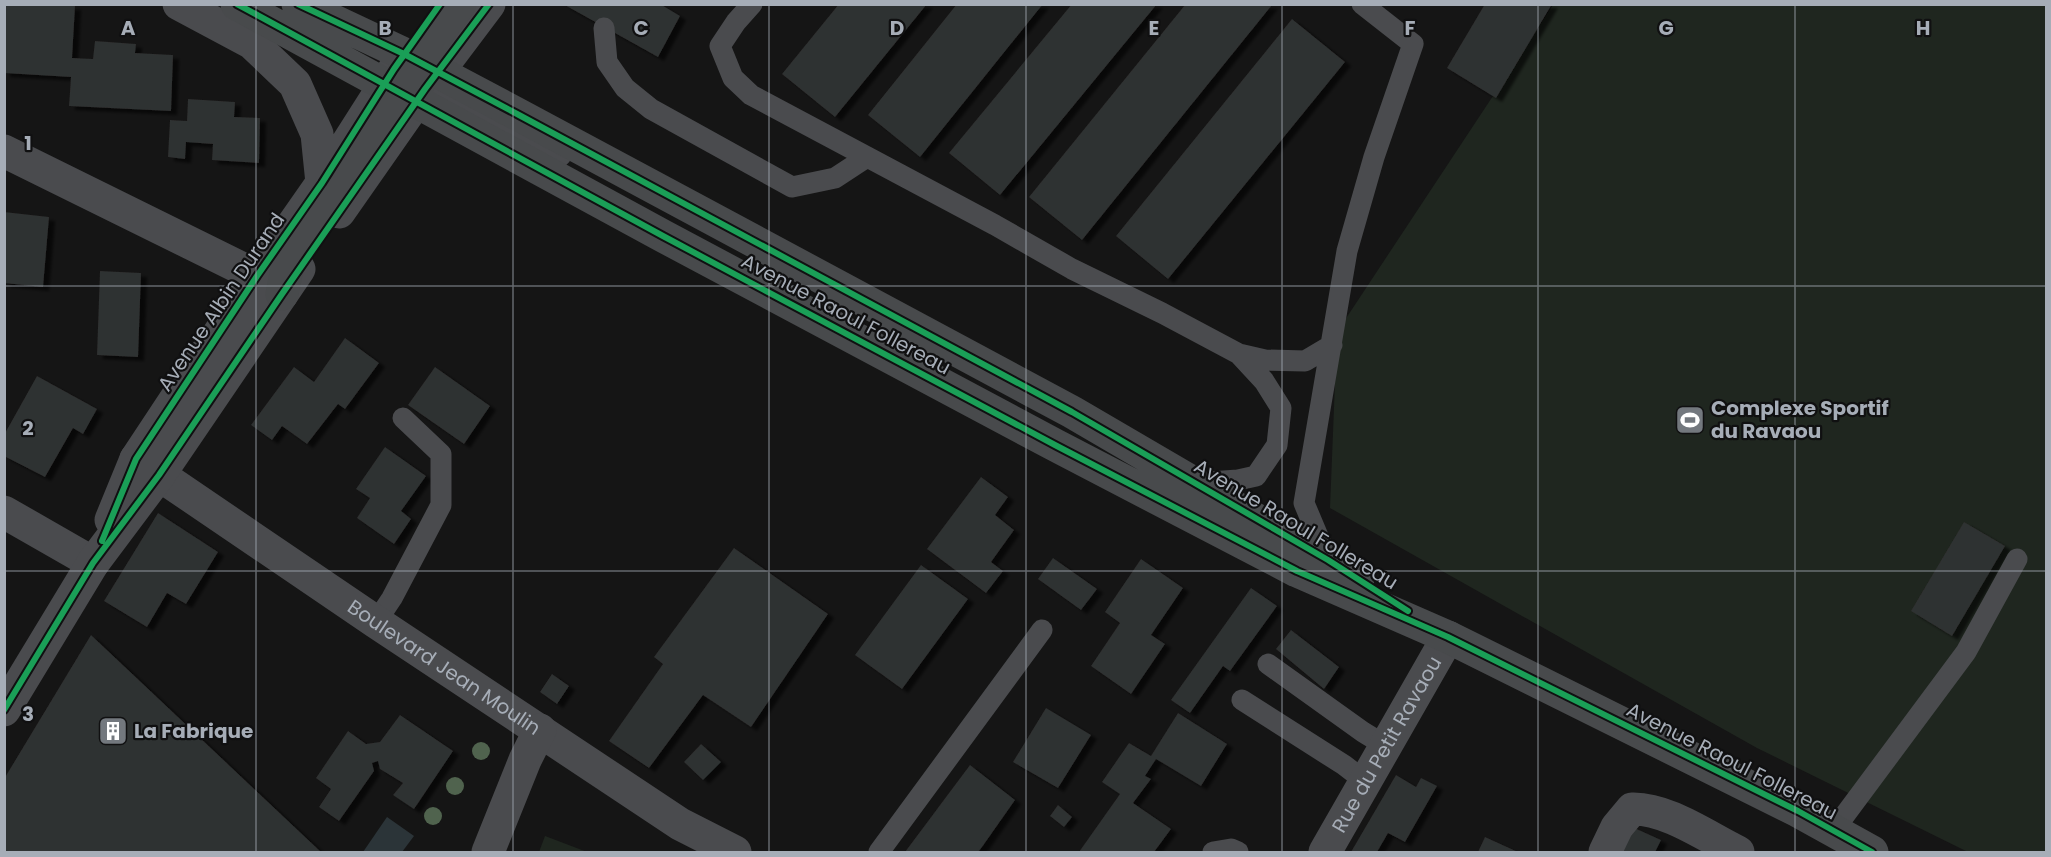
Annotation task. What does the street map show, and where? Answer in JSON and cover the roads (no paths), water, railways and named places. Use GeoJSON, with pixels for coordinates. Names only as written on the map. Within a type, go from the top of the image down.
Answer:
{"type":"FeatureCollection","features":[{"type":"Feature","properties":{"kind":"main road","name":"Avenue Raoul Follereau"},"geometry":{"type":"LineString","coordinates":[[237,4],[679,199],[1072,412],[1328,560],[1448,637]]}},
{"type":"Feature","properties":{"kind":"main road","name":"Avenue Raoul Follereau"},"geometry":{"type":"LineString","coordinates":[[298,4],[410,79],[663,236],[1276,560],[1448,637],[1798,811],[1872,852]]}},
{"type":"Feature","properties":{"kind":"main road"},"geometry":{"type":"LineString","coordinates":[[410,79],[426,49],[442,6]]}},
{"type":"Feature","properties":{"kind":"street"},"geometry":{"type":"LineString","coordinates":[[179,4],[252,43],[295,84],[317,134],[322,183]]}},
{"type":"Feature","properties":{"kind":"street"},"geometry":{"type":"LineString","coordinates":[[265,4],[410,79],[489,4]]}},
{"type":"Feature","properties":{"kind":"street","name":"Avenue Albin Durand"},"geometry":{"type":"LineString","coordinates":[[4,710],[93,563],[240,303],[269,285],[322,183],[410,79]]}},
{"type":"Feature","properties":{"kind":"street","name":"Avenue Albin Durand"},"geometry":{"type":"LineString","coordinates":[[148,467],[410,79]]}},
{"type":"Feature","properties":{"kind":"street"},"geometry":{"type":"LineString","coordinates":[[4,151],[269,285]]}},
{"type":"Feature","properties":{"kind":"street","name":"Boulevard Jean Moulin"},"geometry":{"type":"LineString","coordinates":[[148,467],[680,824],[735,852]]}},
{"type":"Feature","properties":{"kind":"street"},"geometry":{"type":"LineString","coordinates":[[4,512],[93,563]]}},
{"type":"Feature","properties":{"kind":"street","name":"Rue du Petit Ravaou"},"geometry":{"type":"LineString","coordinates":[[1325,852],[1448,637]]}},
{"type":"Feature","properties":{"kind":"street"},"geometry":{"type":"LineString","coordinates":[[488,852],[525,760],[540,730]]}},
{"type":"Feature","properties":{"kind":"street"},"geometry":{"type":"LineString","coordinates":[[1605,852],[1617,827],[1632,809],[1644,809],[1662,814],[1738,852]]}},
{"type":"Feature","properties":{"kind":"lane"},"geometry":{"type":"LineString","coordinates":[[752,4],[736,22],[720,46],[733,78],[751,95],[996,225],[1072,269],[1239,354],[1265,360],[1305,361],[1332,345]]}},
{"type":"Feature","properties":{"kind":"lane"},"geometry":{"type":"LineString","coordinates":[[1328,560],[1304,503],[1347,251],[1374,157],[1413,44],[1362,4]]}},
{"type":"Feature","properties":{"kind":"lane"},"geometry":{"type":"LineString","coordinates":[[604,27],[607,62],[625,88],[651,109],[792,188],[835,178],[867,157]]}},
{"type":"Feature","properties":{"kind":"lane"},"geometry":{"type":"LineString","coordinates":[[1196,483],[1238,480],[1256,476],[1277,445],[1281,408],[1264,381],[1239,354]]}},
{"type":"Feature","properties":{"kind":"lane"},"geometry":{"type":"LineString","coordinates":[[376,622],[392,598],[441,505],[441,454],[403,418]]}},
{"type":"Feature","properties":{"kind":"lane"},"geometry":{"type":"LineString","coordinates":[[1833,831],[1966,652],[2018,559]]}},
{"type":"Feature","properties":{"kind":"lane"},"geometry":{"type":"LineString","coordinates":[[879,852],[1042,630]]}},
{"type":"Feature","properties":{"kind":"lane"},"geometry":{"type":"LineString","coordinates":[[1268,664],[1386,746]]}},
{"type":"Feature","properties":{"kind":"lane"},"geometry":{"type":"LineString","coordinates":[[1242,700],[1344,765],[1366,782]]}},
{"type":"Feature","properties":{"kind":"lane"},"geometry":{"type":"LineString","coordinates":[[1213,852],[1230,849],[1238,852]]}},
{"type":"Feature","properties":{"kind":"place","name":"Complexe Sportif du Ravaou"},"geometry":{"type":"Point","coordinates":[1690,420]}},
{"type":"Feature","properties":{"kind":"place","name":"La Fabrique"},"geometry":{"type":"Point","coordinates":[113,731]}}]}
